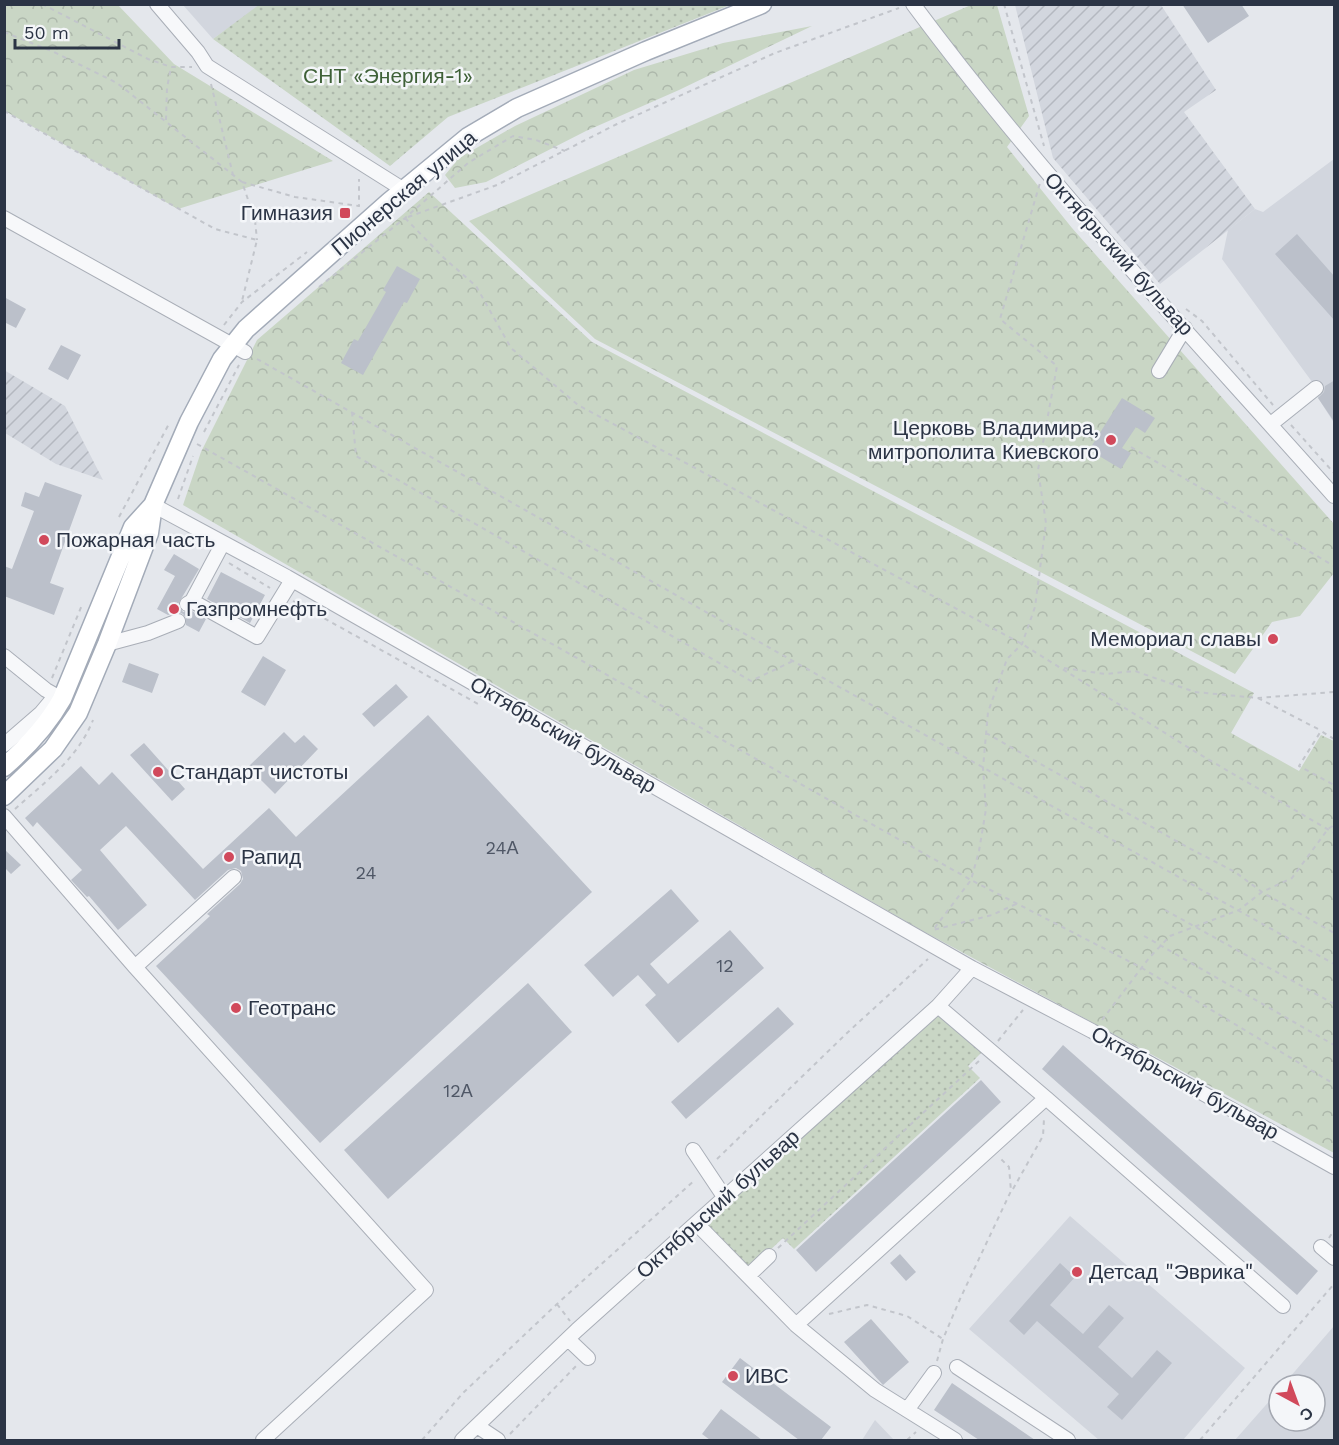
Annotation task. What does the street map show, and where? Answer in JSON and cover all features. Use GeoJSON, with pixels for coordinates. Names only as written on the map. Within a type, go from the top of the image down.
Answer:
{"type":"FeatureCollection","features":[{"type":"Feature","properties":{"kind":"main road","name":"Пионерская улица"},"geometry":{"type":"LineString","coordinates":[[153,505],[189,422],[213,374],[238,349],[263,313],[468,137],[517,108],[646,51],[762,4]]}},
{"type":"Feature","properties":{"kind":"main road"},"geometry":{"type":"LineString","coordinates":[[4,795],[40,764],[67,732],[78,713],[149,533],[153,505]]}},
{"type":"Feature","properties":{"kind":"main road"},"geometry":{"type":"LineString","coordinates":[[4,767],[38,734],[53,715],[133,527],[153,505]]}},
{"type":"Feature","properties":{"kind":"street"},"geometry":{"type":"LineString","coordinates":[[157,4],[207,66],[404,190]]}},
{"type":"Feature","properties":{"kind":"street","name":"Октябрьский бульвар"},"geometry":{"type":"LineString","coordinates":[[913,4],[948,52],[1044,171],[1335,496]]}},
{"type":"Feature","properties":{"kind":"street"},"geometry":{"type":"LineString","coordinates":[[4,218],[238,349]]}},
{"type":"Feature","properties":{"kind":"street"},"geometry":{"type":"LineString","coordinates":[[1160,371],[1185,328]]}},
{"type":"Feature","properties":{"kind":"street"},"geometry":{"type":"LineString","coordinates":[[1270,424],[1316,388]]}},
{"type":"Feature","properties":{"kind":"street","name":"Октябрьский бульвар"},"geometry":{"type":"LineString","coordinates":[[153,505],[292,580],[972,968],[1092,1031],[1335,1167]]}},
{"type":"Feature","properties":{"kind":"street"},"geometry":{"type":"LineString","coordinates":[[223,543],[190,602],[257,637],[292,580]]}},
{"type":"Feature","properties":{"kind":"street"},"geometry":{"type":"LineString","coordinates":[[107,644],[148,633],[178,621]]}},
{"type":"Feature","properties":{"kind":"street"},"geometry":{"type":"LineString","coordinates":[[4,656],[46,690],[59,697],[4,745]]}},
{"type":"Feature","properties":{"kind":"street"},"geometry":{"type":"LineString","coordinates":[[4,816],[135,967],[426,1290],[263,1440]]}},
{"type":"Feature","properties":{"kind":"street"},"geometry":{"type":"LineString","coordinates":[[135,967],[234,877]]}},
{"type":"Feature","properties":{"kind":"street","name":"Октябрьский бульвар"},"geometry":{"type":"LineString","coordinates":[[462,1440],[568,1340],[938,1006],[972,968]]}},
{"type":"Feature","properties":{"kind":"street"},"geometry":{"type":"LineString","coordinates":[[938,1006],[1283,1306]]}},
{"type":"Feature","properties":{"kind":"street"},"geometry":{"type":"LineString","coordinates":[[796,1325],[1046,1098]]}},
{"type":"Feature","properties":{"kind":"street"},"geometry":{"type":"LineString","coordinates":[[693,1150],[725,1198]]}},
{"type":"Feature","properties":{"kind":"street"},"geometry":{"type":"LineString","coordinates":[[697,1224],[796,1325],[875,1390],[955,1440]]}},
{"type":"Feature","properties":{"kind":"street"},"geometry":{"type":"LineString","coordinates":[[1321,1247],[1335,1258]]}},
{"type":"Feature","properties":{"kind":"street"},"geometry":{"type":"LineString","coordinates":[[748,1276],[769,1256]]}},
{"type":"Feature","properties":{"kind":"street"},"geometry":{"type":"LineString","coordinates":[[568,1340],[587,1357]]}},
{"type":"Feature","properties":{"kind":"street"},"geometry":{"type":"LineString","coordinates":[[957,1367],[1068,1440]]}},
{"type":"Feature","properties":{"kind":"street"},"geometry":{"type":"LineString","coordinates":[[907,1410],[934,1373]]}},
{"type":"Feature","properties":{"kind":"street"},"geometry":{"type":"LineString","coordinates":[[477,1426],[498,1440]]}},
{"type":"Feature","properties":{"kind":"path"},"geometry":{"type":"LineString","coordinates":[[42,4],[148,59],[171,67],[192,67]]}},
{"type":"Feature","properties":{"kind":"path"},"geometry":{"type":"LineString","coordinates":[[405,218],[497,185],[617,124],[775,52],[907,4]]}},
{"type":"Feature","properties":{"kind":"path"},"geometry":{"type":"LineString","coordinates":[[1004,4],[1044,147]]}},
{"type":"Feature","properties":{"kind":"path"},"geometry":{"type":"LineString","coordinates":[[4,32],[54,52],[117,83],[242,182],[295,197],[359,206],[359,172]]}},
{"type":"Feature","properties":{"kind":"path"},"geometry":{"type":"LineString","coordinates":[[166,120],[167,88],[171,67]]}},
{"type":"Feature","properties":{"kind":"path"},"geometry":{"type":"LineString","coordinates":[[209,78],[233,175]]}},
{"type":"Feature","properties":{"kind":"path"},"geometry":{"type":"LineString","coordinates":[[4,111],[215,229],[257,240]]}},
{"type":"Feature","properties":{"kind":"path"},"geometry":{"type":"LineString","coordinates":[[316,289],[405,218],[468,163],[513,136],[565,150]]}},
{"type":"Feature","properties":{"kind":"path"},"geometry":{"type":"LineString","coordinates":[[1017,904],[992,915],[933,930],[971,880],[979,852],[986,809],[983,768],[988,712],[1007,658],[1022,644],[1035,607],[1046,523],[1038,470],[1057,366],[1000,319],[1044,171]]}},
{"type":"Feature","properties":{"kind":"path"},"geometry":{"type":"LineString","coordinates":[[242,182],[255,220],[257,240],[242,302]]}},
{"type":"Feature","properties":{"kind":"path"},"geometry":{"type":"LineString","coordinates":[[405,218],[444,258],[476,286],[512,348],[578,405],[1022,644],[1194,751],[1335,833]]}},
{"type":"Feature","properties":{"kind":"path"},"geometry":{"type":"LineString","coordinates":[[202,434],[238,349],[1335,964]]}},
{"type":"Feature","properties":{"kind":"path"},"geometry":{"type":"LineString","coordinates":[[352,412],[356,456],[751,681],[793,662]]}},
{"type":"Feature","properties":{"kind":"path"},"geometry":{"type":"LineString","coordinates":[[197,444],[971,880],[1142,968],[1335,1084]]}},
{"type":"Feature","properties":{"kind":"path"},"geometry":{"type":"LineString","coordinates":[[1131,447],[1335,566]]}},
{"type":"Feature","properties":{"kind":"path"},"geometry":{"type":"LineString","coordinates":[[178,499],[193,455]]}},
{"type":"Feature","properties":{"kind":"path"},"geometry":{"type":"LineString","coordinates":[[1061,668],[1105,674],[1135,671],[1195,692],[1258,698],[1335,692]]}},
{"type":"Feature","properties":{"kind":"path"},"geometry":{"type":"LineString","coordinates":[[1258,698],[1335,739]]}},
{"type":"Feature","properties":{"kind":"path"},"geometry":{"type":"LineString","coordinates":[[1321,730],[1299,766],[1335,785]]}},
{"type":"Feature","properties":{"kind":"path"},"geometry":{"type":"LineString","coordinates":[[986,732],[1235,872],[1262,892],[1335,933]]}},
{"type":"Feature","properties":{"kind":"path"},"geometry":{"type":"LineString","coordinates":[[1092,1031],[1170,936],[1239,910],[1262,892],[1292,878],[1328,829],[1335,825]]}},
{"type":"Feature","properties":{"kind":"path"},"geometry":{"type":"LineString","coordinates":[[1165,910],[1335,1004]]}},
{"type":"Feature","properties":{"kind":"path"},"geometry":{"type":"LineString","coordinates":[[1144,936],[1335,1046]]}},
{"type":"Feature","properties":{"kind":"path"},"geometry":{"type":"LineString","coordinates":[[422,1440],[463,1393],[488,1369],[706,1170],[847,1033],[933,955]]}},
{"type":"Feature","properties":{"kind":"path"},"geometry":{"type":"LineString","coordinates":[[769,1256],[991,1050],[1026,1006]]}},
{"type":"Feature","properties":{"kind":"path"},"geometry":{"type":"LineString","coordinates":[[934,1373],[943,1339],[1011,1191],[1043,1136],[1046,1098]]}},
{"type":"Feature","properties":{"kind":"path"},"geometry":{"type":"LineString","coordinates":[[989,1149],[1009,1167],[1011,1191]]}},
{"type":"Feature","properties":{"kind":"path"},"geometry":{"type":"LineString","coordinates":[[1200,1440],[1335,1284]]}},
{"type":"Feature","properties":{"kind":"path"},"geometry":{"type":"LineString","coordinates":[[829,1314],[867,1305],[907,1316],[943,1339]]}},
{"type":"Feature","properties":{"kind":"path"},"geometry":{"type":"LineString","coordinates":[[504,1440],[587,1357]]}},
{"type":"Feature","properties":{"kind":"shaded area"},"geometry":{"type":"Polygon","coordinates":[[[183,5],[260,5],[213,39],[183,5]]]}},
{"type":"Feature","properties":{"kind":"shaded area"},"geometry":{"type":"Polygon","coordinates":[[[1015,5],[1161,5],[1216,90],[1184,112],[1255,209],[1160,284],[1053,158],[1015,5]]]}},
{"type":"Feature","properties":{"kind":"shaded area"},"geometry":{"type":"Polygon","coordinates":[[[1334,159],[1334,423],[1315,393],[1318,390],[1222,259],[1228,230],[1255,209],[1263,212],[1334,159]]]}},
{"type":"Feature","properties":{"kind":"shaded area"},"geometry":{"type":"Polygon","coordinates":[[[4,370],[65,406],[103,480],[56,464],[5,433],[4,370]]]}},
{"type":"Feature","properties":{"kind":"shaded area","name":"Детсад \"Эврика\""},"geometry":{"type":"Polygon","coordinates":[[[1070,1216],[1245,1368],[1183,1440],[1099,1440],[969,1329],[1070,1216]]]}},
{"type":"Feature","properties":{"kind":"shaded area"},"geometry":{"type":"Polygon","coordinates":[[[1334,1326],[1334,1440],[1235,1440],[1267,1404],[1267,1433],[1327,1433],[1327,1373],[1293,1373],[1334,1326]]]}},
{"type":"Feature","properties":{"kind":"shaded area"},"geometry":{"type":"Polygon","coordinates":[[[875,1420],[894,1440],[862,1440],[875,1420]]]}},
{"type":"Feature","properties":{"kind":"green space"},"geometry":{"type":"Polygon","coordinates":[[[5,4],[118,5],[174,64],[333,161],[178,209],[5,111],[5,4]]]}},
{"type":"Feature","properties":{"kind":"green space","name":"СНТ «Энергия-1»"},"geometry":{"type":"Polygon","coordinates":[[[260,4],[730,5],[448,117],[390,166],[213,39],[260,4]]]}},
{"type":"Feature","properties":{"kind":"green space"},"geometry":{"type":"Polygon","coordinates":[[[971,5],[997,5],[1029,116],[1007,147],[1072,228],[1334,524],[1334,573],[1300,616],[1272,622],[1235,674],[595,339],[469,221],[971,5]]]}},
{"type":"Feature","properties":{"kind":"green space"},"geometry":{"type":"Polygon","coordinates":[[[812,26],[679,90],[586,131],[486,182],[455,188],[445,175],[459,158],[515,126],[634,70],[723,43],[812,26]]]}},
{"type":"Feature","properties":{"kind":"green space"},"geometry":{"type":"Polygon","coordinates":[[[429,192],[592,342],[1254,693],[1231,733],[1299,771],[1321,735],[1334,741],[1334,1153],[921,930],[183,505],[201,452],[257,340],[429,192]]]}},
{"type":"Feature","properties":{"kind":"green space"},"geometry":{"type":"Polygon","coordinates":[[[937,1012],[983,1051],[968,1066],[980,1078],[794,1249],[783,1238],[749,1270],[704,1224],[937,1012]]]}},
{"type":"Feature","properties":{"kind":"building"},"geometry":{"type":"Polygon","coordinates":[[[1182,4],[1241,4],[1249,16],[1208,43],[1182,4]]]}},
{"type":"Feature","properties":{"kind":"building"},"geometry":{"type":"Polygon","coordinates":[[[1297,234],[1335,277],[1335,321],[1275,254],[1297,234]]]}},
{"type":"Feature","properties":{"kind":"building"},"geometry":{"type":"Polygon","coordinates":[[[397,266],[420,279],[407,303],[404,302],[363,375],[341,363],[354,339],[358,341],[386,292],[383,290],[397,266]]]}},
{"type":"Feature","properties":{"kind":"building"},"geometry":{"type":"Polygon","coordinates":[[[4,297],[26,309],[16,328],[4,322],[4,297]]]}},
{"type":"Feature","properties":{"kind":"building"},"geometry":{"type":"Polygon","coordinates":[[[61,345],[81,355],[68,380],[48,369],[61,345]]]}},
{"type":"Feature","properties":{"kind":"building"},"geometry":{"type":"Polygon","coordinates":[[[1335,380],[1335,423],[1318,398],[1324,392],[1325,386],[1335,380]]]}},
{"type":"Feature","properties":{"kind":"building","name":"Церковь Владимира, митрополита Киевского"},"geometry":{"type":"Polygon","coordinates":[[[1122,398],[1155,418],[1145,433],[1136,427],[1122,448],[1131,453],[1121,469],[1089,450],[1122,398]]]}},
{"type":"Feature","properties":{"kind":"building","name":"Пожарная часть"},"geometry":{"type":"Polygon","coordinates":[[[45,482],[82,495],[50,583],[64,588],[54,615],[4,596],[4,566],[12,569],[34,511],[21,506],[25,492],[39,497],[45,482]]]}},
{"type":"Feature","properties":{"kind":"building"},"geometry":{"type":"Polygon","coordinates":[[[174,554],[199,569],[178,604],[183,612],[192,611],[206,619],[199,632],[186,625],[186,618],[183,614],[179,612],[168,615],[157,609],[175,576],[164,570],[174,554]]]}},
{"type":"Feature","properties":{"kind":"building"},"geometry":{"type":"Polygon","coordinates":[[[221,572],[265,595],[250,623],[207,599],[221,572]]]}},
{"type":"Feature","properties":{"kind":"building"},"geometry":{"type":"Polygon","coordinates":[[[263,656],[286,670],[265,706],[241,692],[263,656]]]}},
{"type":"Feature","properties":{"kind":"building"},"geometry":{"type":"Polygon","coordinates":[[[129,663],[159,674],[152,693],[122,682],[129,663]]]}},
{"type":"Feature","properties":{"kind":"building"},"geometry":{"type":"Polygon","coordinates":[[[396,684],[408,697],[374,727],[362,714],[396,684]]]}},
{"type":"Feature","properties":{"kind":"building"},"geometry":{"type":"Polygon","coordinates":[[[428,715],[592,892],[320,1143],[156,966],[210,916],[207,914],[240,884],[243,879],[241,871],[236,868],[228,870],[195,900],[126,826],[100,850],[147,905],[118,930],[89,896],[87,897],[71,880],[82,870],[37,822],[33,827],[25,818],[81,766],[99,785],[112,772],[203,869],[269,808],[296,837],[428,715]]]}},
{"type":"Feature","properties":{"kind":"building"},"geometry":{"type":"Polygon","coordinates":[[[284,732],[295,743],[304,735],[318,749],[275,794],[248,767],[284,732]]]}},
{"type":"Feature","properties":{"kind":"building","name":"Стандарт чистоты"},"geometry":{"type":"Polygon","coordinates":[[[144,743],[185,789],[172,801],[130,755],[144,743]]]}},
{"type":"Feature","properties":{"kind":"building"},"geometry":{"type":"Polygon","coordinates":[[[4,849],[21,865],[11,874],[4,867],[4,849]]]}},
{"type":"Feature","properties":{"kind":"building"},"geometry":{"type":"Polygon","coordinates":[[[671,889],[699,921],[650,964],[668,984],[730,930],[764,968],[678,1043],[645,1005],[656,995],[638,975],[613,997],[584,965],[671,889]]]}},
{"type":"Feature","properties":{"kind":"building"},"geometry":{"type":"Polygon","coordinates":[[[528,983],[572,1032],[388,1199],[344,1150],[528,983]]]}},
{"type":"Feature","properties":{"kind":"building"},"geometry":{"type":"Polygon","coordinates":[[[778,1007],[794,1024],[686,1119],[671,1102],[778,1007]]]}},
{"type":"Feature","properties":{"kind":"building"},"geometry":{"type":"Polygon","coordinates":[[[1063,1045],[1318,1271],[1297,1295],[1042,1069],[1063,1045]]]}},
{"type":"Feature","properties":{"kind":"building"},"geometry":{"type":"Polygon","coordinates":[[[981,1080],[1001,1102],[816,1272],[796,1250],[981,1080]]]}},
{"type":"Feature","properties":{"kind":"building"},"geometry":{"type":"Polygon","coordinates":[[[900,1254],[916,1272],[906,1281],[890,1263],[900,1254]]]}},
{"type":"Feature","properties":{"kind":"building"},"geometry":{"type":"Polygon","coordinates":[[[1060,1263],[1075,1277],[1050,1305],[1083,1334],[1109,1305],[1124,1318],[1098,1347],[1132,1378],[1157,1350],[1172,1363],[1122,1420],[1107,1407],[1119,1394],[1037,1321],[1024,1335],[1009,1321],[1060,1263]]]}},
{"type":"Feature","properties":{"kind":"building"},"geometry":{"type":"Polygon","coordinates":[[[871,1319],[909,1362],[883,1385],[844,1342],[871,1319]]]}},
{"type":"Feature","properties":{"kind":"building"},"geometry":{"type":"Polygon","coordinates":[[[740,1358],[831,1427],[821,1440],[799,1440],[722,1382],[740,1358]]]}},
{"type":"Feature","properties":{"kind":"building"},"geometry":{"type":"Polygon","coordinates":[[[952,1383],[1035,1440],[979,1440],[934,1410],[952,1383]]]}},
{"type":"Feature","properties":{"kind":"building"},"geometry":{"type":"Polygon","coordinates":[[[721,1409],[762,1440],[710,1440],[702,1434],[721,1409]]]}},
{"type":"Feature","properties":{"kind":"place","name":"Гимназия"},"geometry":{"type":"Point","coordinates":[345,213]}},
{"type":"Feature","properties":{"kind":"place","name":"Церковь Владимира, митрополита Киевского"},"geometry":{"type":"Point","coordinates":[1111,440]}},
{"type":"Feature","properties":{"kind":"place","name":"Пожарная часть"},"geometry":{"type":"Point","coordinates":[44,540]}},
{"type":"Feature","properties":{"kind":"place","name":"Газпромнефть"},"geometry":{"type":"Point","coordinates":[174,609]}},
{"type":"Feature","properties":{"kind":"place","name":"Мемориал славы"},"geometry":{"type":"Point","coordinates":[1273,639]}},
{"type":"Feature","properties":{"kind":"place","name":"Стандарт чистоты"},"geometry":{"type":"Point","coordinates":[158,772]}},
{"type":"Feature","properties":{"kind":"place","name":"Рапид"},"geometry":{"type":"Point","coordinates":[229,857]}},
{"type":"Feature","properties":{"kind":"place","name":"Геотранс"},"geometry":{"type":"Point","coordinates":[236,1008]}},
{"type":"Feature","properties":{"kind":"place","name":"Детсад \"Эврика\""},"geometry":{"type":"Point","coordinates":[1077,1272]}},
{"type":"Feature","properties":{"kind":"place","name":"ИВС"},"geometry":{"type":"Point","coordinates":[733,1376]}}]}
